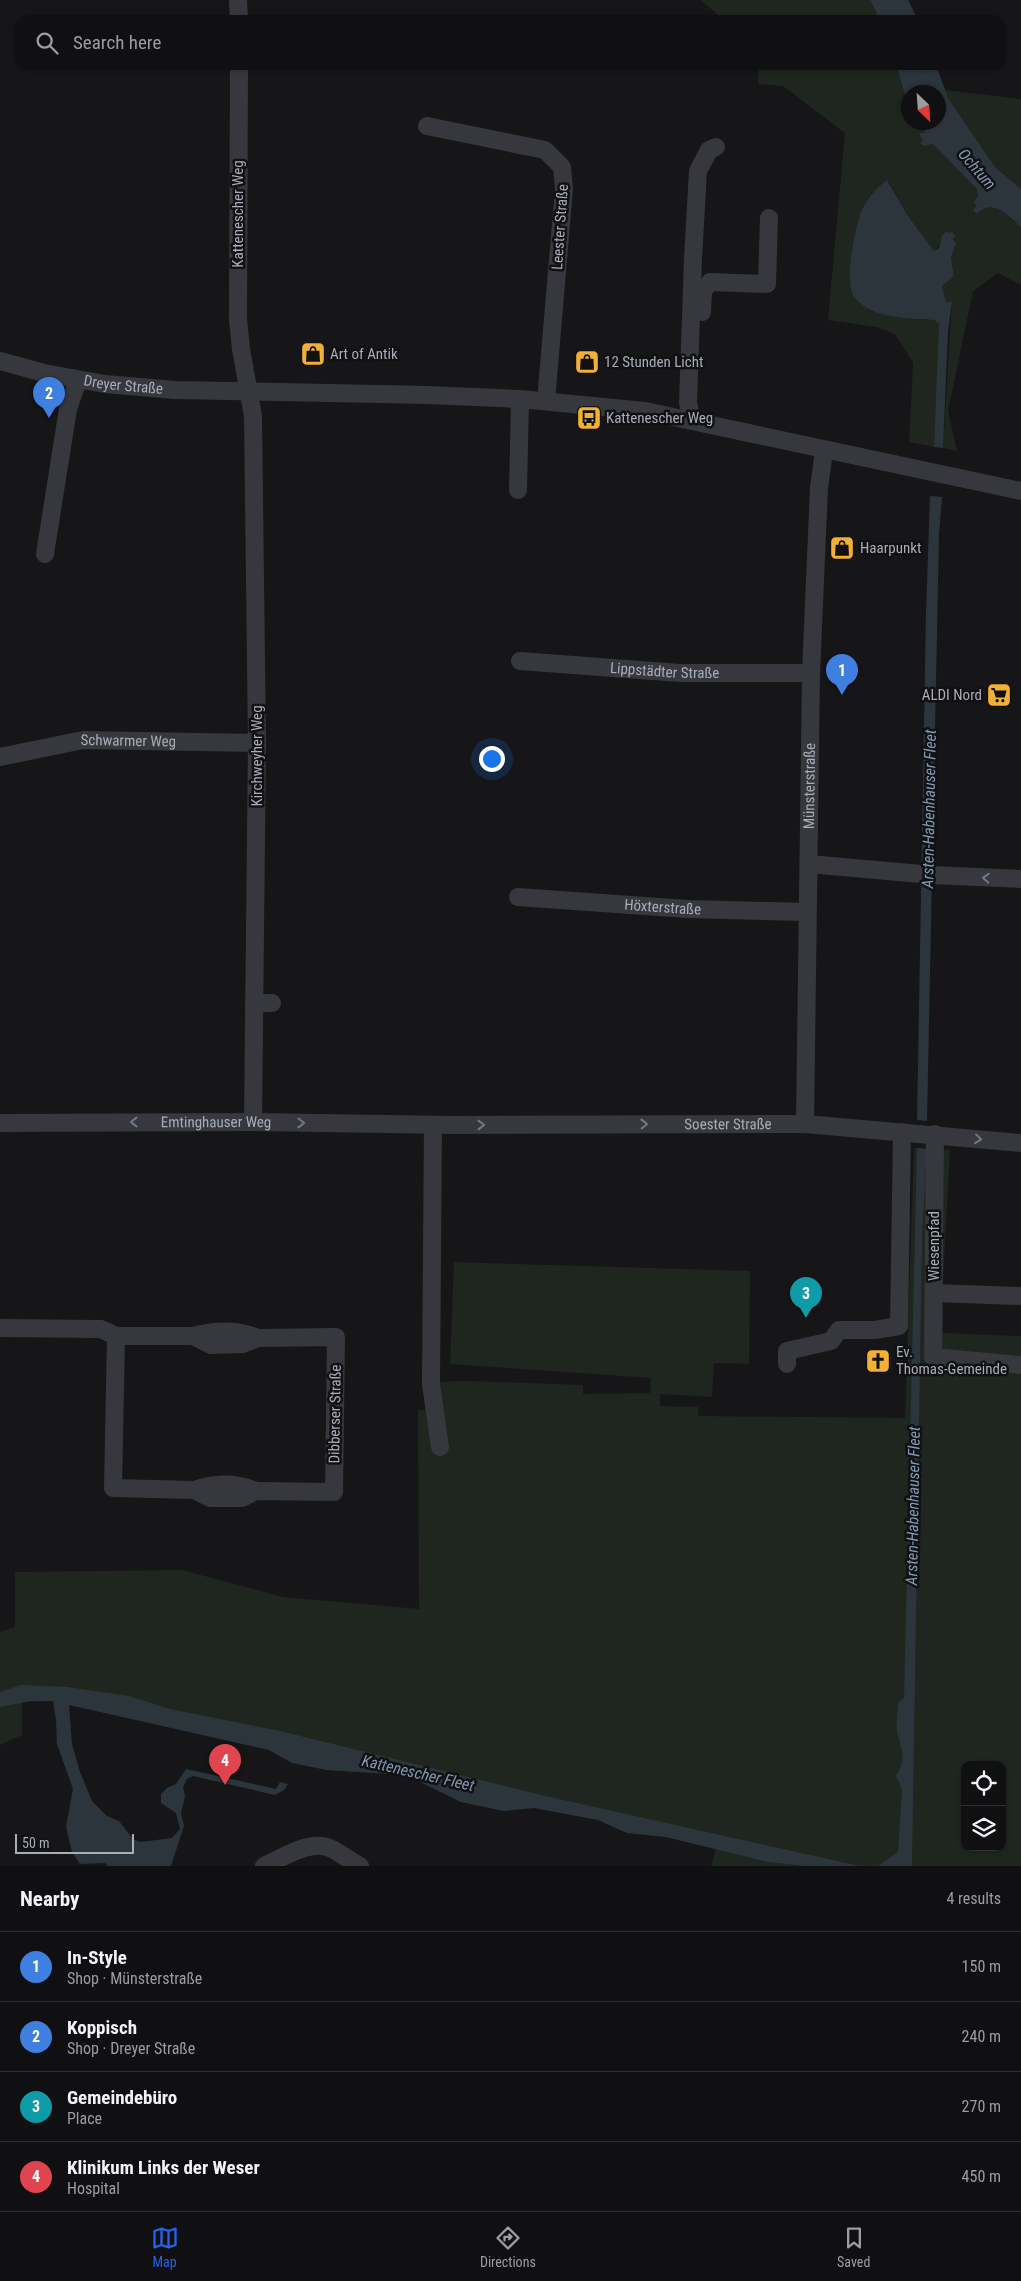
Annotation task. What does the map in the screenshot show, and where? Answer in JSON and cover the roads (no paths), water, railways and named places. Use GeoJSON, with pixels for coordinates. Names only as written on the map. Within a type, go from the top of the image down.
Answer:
{"type":"FeatureCollection","features":[{"type":"Feature","properties":{"kind":"street"},"geometry":{"type":"LineString","coordinates":[[238,0],[239,15]]}},
{"type":"Feature","properties":{"kind":"street","name":"Kattenescher Weg"},"geometry":{"type":"LineString","coordinates":[[239,70],[238,319],[241,350],[249,391]]}},
{"type":"Feature","properties":{"kind":"street","name":"Leester Straße"},"geometry":{"type":"LineString","coordinates":[[427,126],[545,150],[562,167],[564,189],[546,401]]}},
{"type":"Feature","properties":{"kind":"street"},"geometry":{"type":"LineString","coordinates":[[692,422],[688,403],[692,260],[698,171],[709,150],[716,146]]}},
{"type":"Feature","properties":{"kind":"street"},"geometry":{"type":"LineString","coordinates":[[692,422],[698,404],[702,291],[710,282],[767,284],[769,218]]}},
{"type":"Feature","properties":{"kind":"street","name":"Dreyer Straße"},"geometry":{"type":"LineString","coordinates":[[0,360],[78,380],[175,390],[249,391]]}},
{"type":"Feature","properties":{"kind":"street"},"geometry":{"type":"LineString","coordinates":[[44,554],[68,409],[78,380]]}},
{"type":"Feature","properties":{"kind":"street"},"geometry":{"type":"LineString","coordinates":[[249,391],[520,399],[645,411],[1021,491]]}},
{"type":"Feature","properties":{"kind":"street","name":"Kirchweyher Weg"},"geometry":{"type":"LineString","coordinates":[[249,391],[253,416],[257,743],[253,1122]]}},
{"type":"Feature","properties":{"kind":"street"},"geometry":{"type":"LineString","coordinates":[[518,490],[520,399]]}},
{"type":"Feature","properties":{"kind":"street","name":"Münsterstraße"},"geometry":{"type":"LineString","coordinates":[[805,1124],[811,673],[819,488],[824,450]]}},
{"type":"Feature","properties":{"kind":"street","name":"Lippstädter Straße"},"geometry":{"type":"LineString","coordinates":[[520,660],[680,673],[811,673]]}},
{"type":"Feature","properties":{"kind":"street","name":"Schwarmer Weg"},"geometry":{"type":"LineString","coordinates":[[0,757],[83,740],[257,743]]}},
{"type":"Feature","properties":{"kind":"street"},"geometry":{"type":"LineString","coordinates":[[809,864],[926,875],[1021,879]]}},
{"type":"Feature","properties":{"kind":"street","name":"Höxterstraße"},"geometry":{"type":"LineString","coordinates":[[518,897],[687,909],[807,912]]}},
{"type":"Feature","properties":{"kind":"street"},"geometry":{"type":"LineString","coordinates":[[254,1003],[272,1003]]}},
{"type":"Feature","properties":{"kind":"street","name":"Emtinghauser Weg"},"geometry":{"type":"LineString","coordinates":[[0,1123],[253,1122],[433,1125]]}},
{"type":"Feature","properties":{"kind":"street","name":"Soester Straße"},"geometry":{"type":"LineString","coordinates":[[433,1125],[805,1124],[1021,1143]]}},
{"type":"Feature","properties":{"kind":"street"},"geometry":{"type":"LineString","coordinates":[[433,1125],[432,1384],[440,1447]]}},
{"type":"Feature","properties":{"kind":"street"},"geometry":{"type":"LineString","coordinates":[[787,1364],[787,1351],[831,1341],[839,1330],[875,1330],[899,1326],[902,1132]]}},
{"type":"Feature","properties":{"kind":"street","name":"Wiesenpfad"},"geometry":{"type":"LineString","coordinates":[[935,1134],[933,1358],[1021,1365]]}},
{"type":"Feature","properties":{"kind":"street"},"geometry":{"type":"LineString","coordinates":[[934,1293],[1021,1296]]}},
{"type":"Feature","properties":{"kind":"street","name":"Dibberser Straße"},"geometry":{"type":"LineString","coordinates":[[0,1328],[100,1329],[116,1336],[193,1336],[210,1345],[243,1344],[258,1338],[336,1337],[334,1492],[256,1491],[242,1498],[210,1498],[194,1490],[114,1488],[116,1336]]}},
{"type":"Feature","properties":{"kind":"street"},"geometry":{"type":"LineString","coordinates":[[264,1866],[306,1848],[319,1847],[330,1848],[360,1866]]}},
{"type":"Feature","properties":{"kind":"water"},"geometry":{"type":"Polygon","coordinates":[[[870,0],[908,0],[916,15],[878,15],[870,0]]]}},
{"type":"Feature","properties":{"kind":"water"},"geometry":{"type":"Polygon","coordinates":[[[897,70],[938,70],[943,85],[902,85],[897,70]]]}},
{"type":"Feature","properties":{"kind":"water","name":"Ochtum"},"geometry":{"type":"Polygon","coordinates":[[[946,92],[995,167],[1021,189],[1021,227],[1005,213],[994,208],[983,209],[977,214],[973,210],[977,206],[974,202],[978,196],[977,189],[933,144],[924,146],[920,143],[923,140],[919,134],[925,132],[924,130],[946,130],[946,92]]]}},
{"type":"Feature","properties":{"kind":"water"},"geometry":{"type":"Polygon","coordinates":[[[887,180],[908,216],[934,251],[939,248],[942,235],[947,231],[949,233],[951,231],[956,237],[953,239],[956,243],[951,258],[954,276],[942,286],[946,302],[952,301],[948,331],[943,448],[934,447],[939,324],[934,320],[902,318],[881,314],[862,305],[855,298],[852,291],[850,281],[851,256],[861,212],[872,194],[887,180]]]}},
{"type":"Feature","properties":{"kind":"water","name":"Arsten-Habenhauser Fleet"},"geometry":{"type":"Polygon","coordinates":[[[930,496],[942,497],[939,534],[927,1121],[917,1120],[926,613],[930,496]]]}},
{"type":"Feature","properties":{"kind":"water","name":"Arsten-Habenhauser Fleet"},"geometry":{"type":"Polygon","coordinates":[[[917,1148],[927,1149],[922,1237],[912,1866],[878,1866],[898,1852],[902,1789],[896,1776],[903,1760],[897,1724],[898,1703],[904,1698],[917,1148]]]}},
{"type":"Feature","properties":{"kind":"water","name":"Kattenescher Fleet"},"geometry":{"type":"Polygon","coordinates":[[[21,1685],[67,1687],[129,1696],[170,1709],[280,1731],[550,1797],[860,1866],[806,1866],[768,1862],[666,1837],[627,1833],[598,1820],[534,1808],[504,1811],[461,1802],[406,1775],[327,1770],[292,1763],[269,1750],[69,1705],[72,1744],[80,1772],[92,1801],[107,1816],[119,1821],[134,1840],[141,1842],[172,1838],[180,1829],[176,1813],[161,1803],[161,1794],[167,1788],[176,1784],[186,1769],[276,1789],[280,1782],[288,1784],[284,1790],[275,1795],[193,1776],[187,1779],[183,1787],[185,1796],[181,1813],[184,1826],[171,1866],[108,1866],[105,1863],[80,1864],[72,1852],[66,1827],[73,1789],[57,1744],[53,1701],[31,1701],[0,1707],[0,1692],[21,1685]]]}},
{"type":"Feature","properties":{"kind":"place","name":"Art of Antik"},"geometry":{"type":"Point","coordinates":[313,354]}},
{"type":"Feature","properties":{"kind":"place","name":"12 Stunden Licht"},"geometry":{"type":"Point","coordinates":[587,362]}},
{"type":"Feature","properties":{"kind":"place","name":"Koppisch"},"geometry":{"type":"Point","coordinates":[49,418]}},
{"type":"Feature","properties":{"kind":"place","name":"Kattenescher Weg"},"geometry":{"type":"Point","coordinates":[589,418]}},
{"type":"Feature","properties":{"kind":"place","name":"Haarpunkt"},"geometry":{"type":"Point","coordinates":[842,548]}},
{"type":"Feature","properties":{"kind":"place","name":"In-Style"},"geometry":{"type":"Point","coordinates":[842,695]}},
{"type":"Feature","properties":{"kind":"place","name":"ALDI Nord"},"geometry":{"type":"Point","coordinates":[999,695]}},
{"type":"Feature","properties":{"kind":"place","name":"Gemeindebüro"},"geometry":{"type":"Point","coordinates":[806,1318]}},
{"type":"Feature","properties":{"kind":"place","name":"Ev. Thomas-Gemeinde"},"geometry":{"type":"Point","coordinates":[878,1361]}},
{"type":"Feature","properties":{"kind":"place","name":"Klinikum Links der Weser"},"geometry":{"type":"Point","coordinates":[225,1785]}}]}
